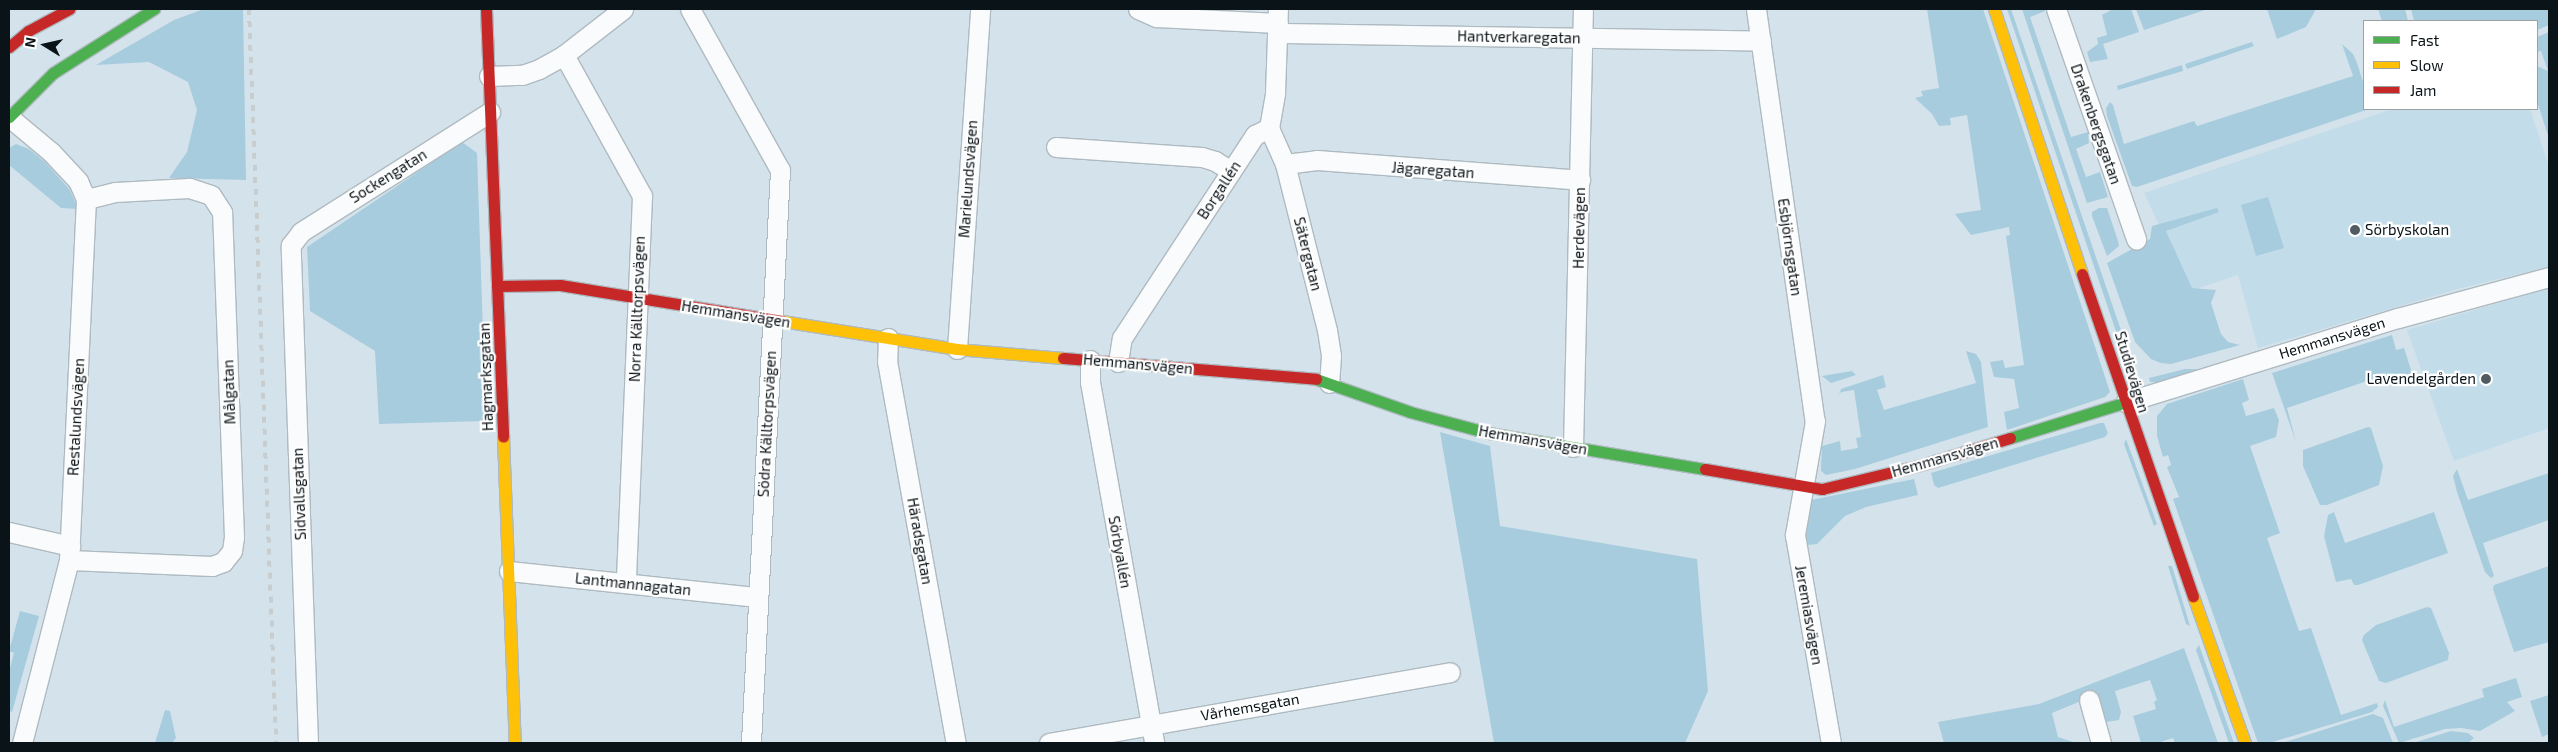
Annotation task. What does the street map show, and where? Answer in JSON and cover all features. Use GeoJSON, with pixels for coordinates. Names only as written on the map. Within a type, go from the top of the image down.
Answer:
{"type":"FeatureCollection","features":[{"type":"Feature","properties":{"kind":"street"},"geometry":{"type":"LineString","coordinates":[[9,47],[28,31],[69,9]]}},
{"type":"Feature","properties":{"kind":"street"},"geometry":{"type":"LineString","coordinates":[[86,199],[78,181],[65,166],[9,117],[60,68],[154,9]]}},
{"type":"Feature","properties":{"kind":"street","name":"Hagmarksgatan"},"geometry":{"type":"LineString","coordinates":[[486,9],[515,743]]}},
{"type":"Feature","properties":{"kind":"street"},"geometry":{"type":"LineString","coordinates":[[489,76],[522,75],[564,55],[623,9]]}},
{"type":"Feature","properties":{"kind":"street","name":"Södra Källtorpsvägen"},"geometry":{"type":"LineString","coordinates":[[690,9],[780,170],[751,743]]}},
{"type":"Feature","properties":{"kind":"street","name":"Marielundsvägen"},"geometry":{"type":"LineString","coordinates":[[957,349],[980,9]]}},
{"type":"Feature","properties":{"kind":"street","name":"Hantverkaregatan"},"geometry":{"type":"LineString","coordinates":[[1138,9],[1156,17],[1278,21],[1583,38],[1761,41]]}},
{"type":"Feature","properties":{"kind":"street","name":"Herdevägen"},"geometry":{"type":"LineString","coordinates":[[1573,447],[1583,9]]}},
{"type":"Feature","properties":{"kind":"street","name":"Esbjörnsgatan"},"geometry":{"type":"LineString","coordinates":[[1756,9],[1815,421],[1803,486]]}},
{"type":"Feature","properties":{"kind":"street","name":"Studievägen"},"geometry":{"type":"LineString","coordinates":[[1994,9],[2126,402],[2245,743]]}},
{"type":"Feature","properties":{"kind":"street","name":"Drakenbergsgatan"},"geometry":{"type":"LineString","coordinates":[[2056,9],[2136,239]]}},
{"type":"Feature","properties":{"kind":"street"},"geometry":{"type":"LineString","coordinates":[[1269,128],[1275,93],[1278,21]]}},
{"type":"Feature","properties":{"kind":"street","name":"Norra Källtorpsvägen"},"geometry":{"type":"LineString","coordinates":[[564,55],[642,196],[626,583]]}},
{"type":"Feature","properties":{"kind":"street","name":"Sockengatan"},"geometry":{"type":"LineString","coordinates":[[291,245],[301,232],[490,112]]}},
{"type":"Feature","properties":{"kind":"street","name":"Sätergatan"},"geometry":{"type":"LineString","coordinates":[[1269,128],[1285,164],[1327,330],[1332,356],[1329,383]]}},
{"type":"Feature","properties":{"kind":"street","name":"Borgallén"},"geometry":{"type":"LineString","coordinates":[[1118,362],[1122,338],[1255,134],[1269,128]]}},
{"type":"Feature","properties":{"kind":"street"},"geometry":{"type":"LineString","coordinates":[[1056,147],[1202,157],[1215,161],[1231,171]]}},
{"type":"Feature","properties":{"kind":"street","name":"Jägaregatan"},"geometry":{"type":"LineString","coordinates":[[1285,164],[1316,160],[1580,180]]}},
{"type":"Feature","properties":{"kind":"street","name":"Målgatan"},"geometry":{"type":"LineString","coordinates":[[9,532],[70,553],[212,566],[224,562],[232,551],[234,538],[222,212],[211,195],[189,188],[115,192],[86,199]]}},
{"type":"Feature","properties":{"kind":"street","name":"Restalundsvägen"},"geometry":{"type":"LineString","coordinates":[[22,743],[70,553],[86,199]]}},
{"type":"Feature","properties":{"kind":"street","name":"Sidvallsgatan"},"geometry":{"type":"LineString","coordinates":[[291,245],[308,743]]}},
{"type":"Feature","properties":{"kind":"street","name":"Hemmansvägen"},"geometry":{"type":"LineString","coordinates":[[497,286],[560,285],[957,349],[1312,378],[1458,425],[1573,447],[1822,489],[1840,487],[2126,402],[2407,315],[2549,277]]}},
{"type":"Feature","properties":{"kind":"street","name":"Häradsgatan"},"geometry":{"type":"LineString","coordinates":[[888,338],[888,361],[956,743]]}},
{"type":"Feature","properties":{"kind":"street","name":"Sörbyallén"},"geometry":{"type":"LineString","coordinates":[[1090,360],[1090,382],[1152,734]]}},
{"type":"Feature","properties":{"kind":"street","name":"Jeremiasvägen"},"geometry":{"type":"LineString","coordinates":[[1803,486],[1795,535],[1831,743]]}},
{"type":"Feature","properties":{"kind":"street","name":"Lantmannagatan"},"geometry":{"type":"LineString","coordinates":[[508,571],[758,597]]}},
{"type":"Feature","properties":{"kind":"street","name":"Vårhemsgatan"},"geometry":{"type":"LineString","coordinates":[[1049,743],[1152,734],[1450,672]]}},
{"type":"Feature","properties":{"kind":"street"},"geometry":{"type":"LineString","coordinates":[[2089,700],[2101,743]]}},
{"type":"Feature","properties":{"kind":"shaded area"},"geometry":{"type":"Polygon","coordinates":[[[204,9],[243,9],[246,180],[169,178],[187,152],[197,110],[188,82],[149,62],[96,65],[174,20],[204,9]]]}},
{"type":"Feature","properties":{"kind":"shaded area"},"geometry":{"type":"Polygon","coordinates":[[[1927,9],[1983,9],[2110,392],[2105,397],[2007,430],[2004,412],[2019,408],[2014,379],[1994,377],[1990,362],[2003,360],[2005,368],[2024,365],[2006,236],[2010,235],[2009,227],[1971,235],[1955,214],[1981,210],[1967,115],[1950,118],[1951,125],[1939,126],[1932,114],[1915,98],[1923,96],[1921,91],[1939,88],[1927,9]]]}},
{"type":"Feature","properties":{"kind":"shaded area"},"geometry":{"type":"Polygon","coordinates":[[[2007,9],[2011,9],[2137,377],[2126,361],[2007,9]]]}},
{"type":"Feature","properties":{"kind":"shaded area"},"geometry":{"type":"Polygon","coordinates":[[[2022,9],[2045,9],[2045,11],[2030,17],[2071,137],[2088,132],[2089,143],[2076,149],[2086,177],[2100,172],[2108,197],[2087,203],[2022,9]]]}},
{"type":"Feature","properties":{"kind":"shaded area"},"geometry":{"type":"Polygon","coordinates":[[[2113,9],[2131,9],[2139,32],[2103,44],[2108,59],[2090,62],[2087,52],[2098,44],[2097,38],[2107,35],[2102,15],[2113,9]]]}},
{"type":"Feature","properties":{"kind":"shaded area"},"geometry":{"type":"Polygon","coordinates":[[[2136,9],[2208,9],[2144,30],[2136,9]]]}},
{"type":"Feature","properties":{"kind":"shaded area"},"geometry":{"type":"Polygon","coordinates":[[[2267,9],[2314,9],[2315,11],[2306,27],[2277,39],[2267,9]]]}},
{"type":"Feature","properties":{"kind":"shaded area"},"geometry":{"type":"Polygon","coordinates":[[[2378,9],[2405,9],[2408,20],[2382,20],[2378,9]]]}},
{"type":"Feature","properties":{"kind":"shaded area"},"geometry":{"type":"Polygon","coordinates":[[[2411,9],[2549,9],[2549,25],[2538,30],[2538,20],[2414,20],[2411,9]]]}},
{"type":"Feature","properties":{"kind":"shaded area"},"geometry":{"type":"Polygon","coordinates":[[[2549,32],[2549,139],[2538,104],[2538,66],[2548,71],[2541,51],[2538,52],[2538,37],[2549,32]]]}},
{"type":"Feature","properties":{"kind":"shaded area"},"geometry":{"type":"Polygon","coordinates":[[[2252,42],[2254,46],[2187,69],[2185,64],[2252,42]]]}},
{"type":"Feature","properties":{"kind":"shaded area"},"geometry":{"type":"Polygon","coordinates":[[[2342,44],[2353,54],[2357,63],[2363,82],[2363,110],[2366,110],[2137,187],[2132,186],[2107,116],[2106,108],[2110,102],[2113,105],[2124,144],[2194,121],[2197,126],[2353,76],[2342,44]]]}},
{"type":"Feature","properties":{"kind":"shaded area"},"geometry":{"type":"Polygon","coordinates":[[[2182,65],[2183,71],[2118,90],[2117,86],[2182,65]]]}},
{"type":"Feature","properties":{"kind":"shaded area","name":"Sörbyskolan"},"geometry":{"type":"Polygon","coordinates":[[[2389,110],[2530,110],[2549,166],[2549,267],[2461,288],[2258,348],[2238,275],[2190,291],[2144,193],[2389,110]]]}},
{"type":"Feature","properties":{"kind":"shaded area"},"geometry":{"type":"Polygon","coordinates":[[[462,142],[477,153],[486,421],[379,424],[375,351],[310,311],[307,247],[462,142]]]}},
{"type":"Feature","properties":{"kind":"shaded area"},"geometry":{"type":"Polygon","coordinates":[[[16,144],[29,149],[45,162],[70,190],[78,209],[61,208],[9,165],[9,148],[16,144]]]}},
{"type":"Feature","properties":{"kind":"shaded area"},"geometry":{"type":"Polygon","coordinates":[[[2268,197],[2284,248],[2256,256],[2241,205],[2268,197]]]}},
{"type":"Feature","properties":{"kind":"shaded area"},"geometry":{"type":"Polygon","coordinates":[[[2099,208],[2107,208],[2119,246],[2107,256],[2092,216],[2092,212],[2099,208]]]}},
{"type":"Feature","properties":{"kind":"shaded area"},"geometry":{"type":"Polygon","coordinates":[[[2217,208],[2219,212],[2166,231],[2192,288],[2216,290],[2211,303],[2221,334],[2228,342],[2240,345],[2171,364],[2161,363],[2151,359],[2135,342],[2107,263],[2150,239],[2152,226],[2217,208]]]}},
{"type":"Feature","properties":{"kind":"shaded area","name":"Lavendelgården"},"geometry":{"type":"Polygon","coordinates":[[[2549,288],[2549,428],[2454,461],[2407,330],[2549,288]]]}},
{"type":"Feature","properties":{"kind":"shaded area"},"geometry":{"type":"Polygon","coordinates":[[[2392,335],[2396,350],[2404,348],[2412,373],[2379,385],[2376,378],[2287,408],[2296,442],[2272,373],[2392,335]]]}},
{"type":"Feature","properties":{"kind":"shaded area"},"geometry":{"type":"Polygon","coordinates":[[[1966,351],[1976,354],[1981,362],[1988,427],[1855,469],[1826,475],[1821,471],[1822,446],[1840,441],[1841,451],[1858,448],[1856,438],[1861,437],[1854,390],[1841,392],[1839,395],[1841,389],[1883,375],[1886,387],[1877,390],[1884,410],[1976,383],[1966,351]]]}},
{"type":"Feature","properties":{"kind":"shaded area"},"geometry":{"type":"Polygon","coordinates":[[[2185,369],[2199,369],[2159,382],[2150,382],[2149,378],[2185,369]]]}},
{"type":"Feature","properties":{"kind":"shaded area"},"geometry":{"type":"Polygon","coordinates":[[[1852,371],[1856,375],[1831,383],[1822,376],[1852,371]]]}},
{"type":"Feature","properties":{"kind":"shaded area"},"geometry":{"type":"Polygon","coordinates":[[[2243,379],[2249,400],[2242,403],[2246,416],[2274,408],[2279,420],[2276,437],[2250,446],[2280,533],[2267,538],[2299,631],[2311,628],[2341,715],[2377,703],[2378,707],[2372,712],[2269,743],[2258,743],[2173,499],[2179,497],[2167,467],[2171,465],[2168,455],[2163,457],[2157,436],[2157,416],[2167,404],[2243,379]]]}},
{"type":"Feature","properties":{"kind":"shaded area"},"geometry":{"type":"Polygon","coordinates":[[[2104,423],[2108,433],[2105,437],[1938,488],[1934,485],[1931,473],[2104,423]]]}},
{"type":"Feature","properties":{"kind":"shaded area"},"geometry":{"type":"Polygon","coordinates":[[[2368,427],[2371,428],[2383,466],[2379,485],[2327,505],[2320,505],[2303,466],[2303,450],[2368,427]]]}},
{"type":"Feature","properties":{"kind":"shaded area"},"geometry":{"type":"Polygon","coordinates":[[[1440,432],[1490,446],[1500,526],[1697,559],[1708,691],[1685,743],[1494,743],[1440,432]]]}},
{"type":"Feature","properties":{"kind":"shaded area"},"geometry":{"type":"Polygon","coordinates":[[[2126,439],[2157,524],[2154,526],[2124,444],[2126,439]]]}},
{"type":"Feature","properties":{"kind":"shaded area"},"geometry":{"type":"Polygon","coordinates":[[[2457,469],[2468,500],[2549,473],[2549,520],[2483,543],[2494,576],[2491,578],[2485,572],[2457,492],[2453,476],[2457,469]]]}},
{"type":"Feature","properties":{"kind":"shaded area"},"geometry":{"type":"Polygon","coordinates":[[[1914,479],[1918,495],[1866,507],[1845,516],[1817,544],[1808,545],[1805,531],[1811,500],[1914,479]]]}},
{"type":"Feature","properties":{"kind":"shaded area"},"geometry":{"type":"Polygon","coordinates":[[[2334,512],[2345,543],[2434,512],[2448,553],[2358,585],[2354,585],[2351,579],[2336,582],[2324,536],[2328,515],[2334,512]]]}},
{"type":"Feature","properties":{"kind":"shaded area"},"geometry":{"type":"Polygon","coordinates":[[[2168,566],[2172,566],[2190,626],[2186,624],[2168,566]]]}},
{"type":"Feature","properties":{"kind":"shaded area"},"geometry":{"type":"Polygon","coordinates":[[[2549,566],[2549,642],[2514,652],[2493,589],[2494,585],[2549,566]]]}},
{"type":"Feature","properties":{"kind":"shaded area"},"geometry":{"type":"Polygon","coordinates":[[[2427,607],[2431,608],[2449,653],[2448,660],[2386,683],[2379,681],[2362,640],[2364,635],[2376,625],[2427,607]]]}},
{"type":"Feature","properties":{"kind":"shaded area"},"geometry":{"type":"Polygon","coordinates":[[[20,611],[39,616],[12,712],[9,711],[9,672],[14,653],[9,651],[20,611]]]}},
{"type":"Feature","properties":{"kind":"shaded area"},"geometry":{"type":"Polygon","coordinates":[[[2199,645],[2234,743],[2229,743],[2196,650],[2199,645]]]}},
{"type":"Feature","properties":{"kind":"shaded area"},"geometry":{"type":"Polygon","coordinates":[[[2184,648],[2218,743],[2175,743],[2173,738],[2157,743],[2141,743],[2133,716],[2156,709],[2154,702],[2157,700],[2150,680],[2115,691],[2121,712],[2119,720],[2106,722],[2093,696],[2052,713],[2058,737],[2076,743],[1944,743],[1938,722],[2039,704],[2184,648]]]}},
{"type":"Feature","properties":{"kind":"shaded area"},"geometry":{"type":"Polygon","coordinates":[[[2516,678],[2522,697],[2507,702],[2515,711],[2480,731],[2461,728],[2445,729],[2399,743],[2383,706],[2385,700],[2394,727],[2484,697],[2482,689],[2516,678]]]}},
{"type":"Feature","properties":{"kind":"shaded area"},"geometry":{"type":"Polygon","coordinates":[[[2549,695],[2549,734],[2542,737],[2530,701],[2549,695]]]}},
{"type":"Feature","properties":{"kind":"shaded area"},"geometry":{"type":"Polygon","coordinates":[[[165,710],[170,711],[176,738],[172,743],[155,743],[165,710]]]}},
{"type":"Feature","properties":{"kind":"shaded area"},"geometry":{"type":"Polygon","coordinates":[[[2373,714],[2383,718],[2393,743],[2282,743],[2373,714]]]}},
{"type":"Feature","properties":{"kind":"shaded area"},"geometry":{"type":"Polygon","coordinates":[[[2451,731],[2468,733],[2474,738],[2468,743],[2413,743],[2451,731]]]}},
{"type":"Feature","properties":{"kind":"railway"},"geometry":{"type":"LineString","coordinates":[[249,9],[276,743]]}},
{"type":"Feature","properties":{"kind":"traffic: fast"},"geometry":{"type":"LineString","coordinates":[[9,117],[53,73],[154,9]]}},
{"type":"Feature","properties":{"kind":"traffic: fast"},"geometry":{"type":"LineString","coordinates":[[1316,379],[1410,412],[1489,433],[1705,469]]}},
{"type":"Feature","properties":{"kind":"traffic: fast"},"geometry":{"type":"LineString","coordinates":[[2010,438],[2126,402]]}},
{"type":"Feature","properties":{"kind":"traffic: slow"},"geometry":{"type":"LineString","coordinates":[[1994,9],[2082,274]]}},
{"type":"Feature","properties":{"kind":"traffic: slow"},"geometry":{"type":"LineString","coordinates":[[782,321],[957,349],[1063,358]]}},
{"type":"Feature","properties":{"kind":"traffic: slow"},"geometry":{"type":"LineString","coordinates":[[503,437],[515,743]]}},
{"type":"Feature","properties":{"kind":"traffic: slow"},"geometry":{"type":"LineString","coordinates":[[2193,596],[2245,743]]}},
{"type":"Feature","properties":{"kind":"traffic: jam"},"geometry":{"type":"LineString","coordinates":[[9,47],[28,31],[69,9]]}},
{"type":"Feature","properties":{"kind":"traffic: jam"},"geometry":{"type":"LineString","coordinates":[[486,9],[503,437]]}},
{"type":"Feature","properties":{"kind":"traffic: jam"},"geometry":{"type":"LineString","coordinates":[[2082,274],[2193,596]]}},
{"type":"Feature","properties":{"kind":"traffic: jam"},"geometry":{"type":"LineString","coordinates":[[497,286],[560,285],[782,321]]}},
{"type":"Feature","properties":{"kind":"traffic: jam"},"geometry":{"type":"LineString","coordinates":[[1063,358],[1316,379]]}},
{"type":"Feature","properties":{"kind":"traffic: jam"},"geometry":{"type":"LineString","coordinates":[[1705,469],[1822,489],[1921,465],[2010,438]]}},
{"type":"Feature","properties":{"kind":"place","name":"Sörbyskolan"},"geometry":{"type":"Point","coordinates":[2355,230]}},
{"type":"Feature","properties":{"kind":"place","name":"Lavendelgården"},"geometry":{"type":"Point","coordinates":[2486,379]}}]}
